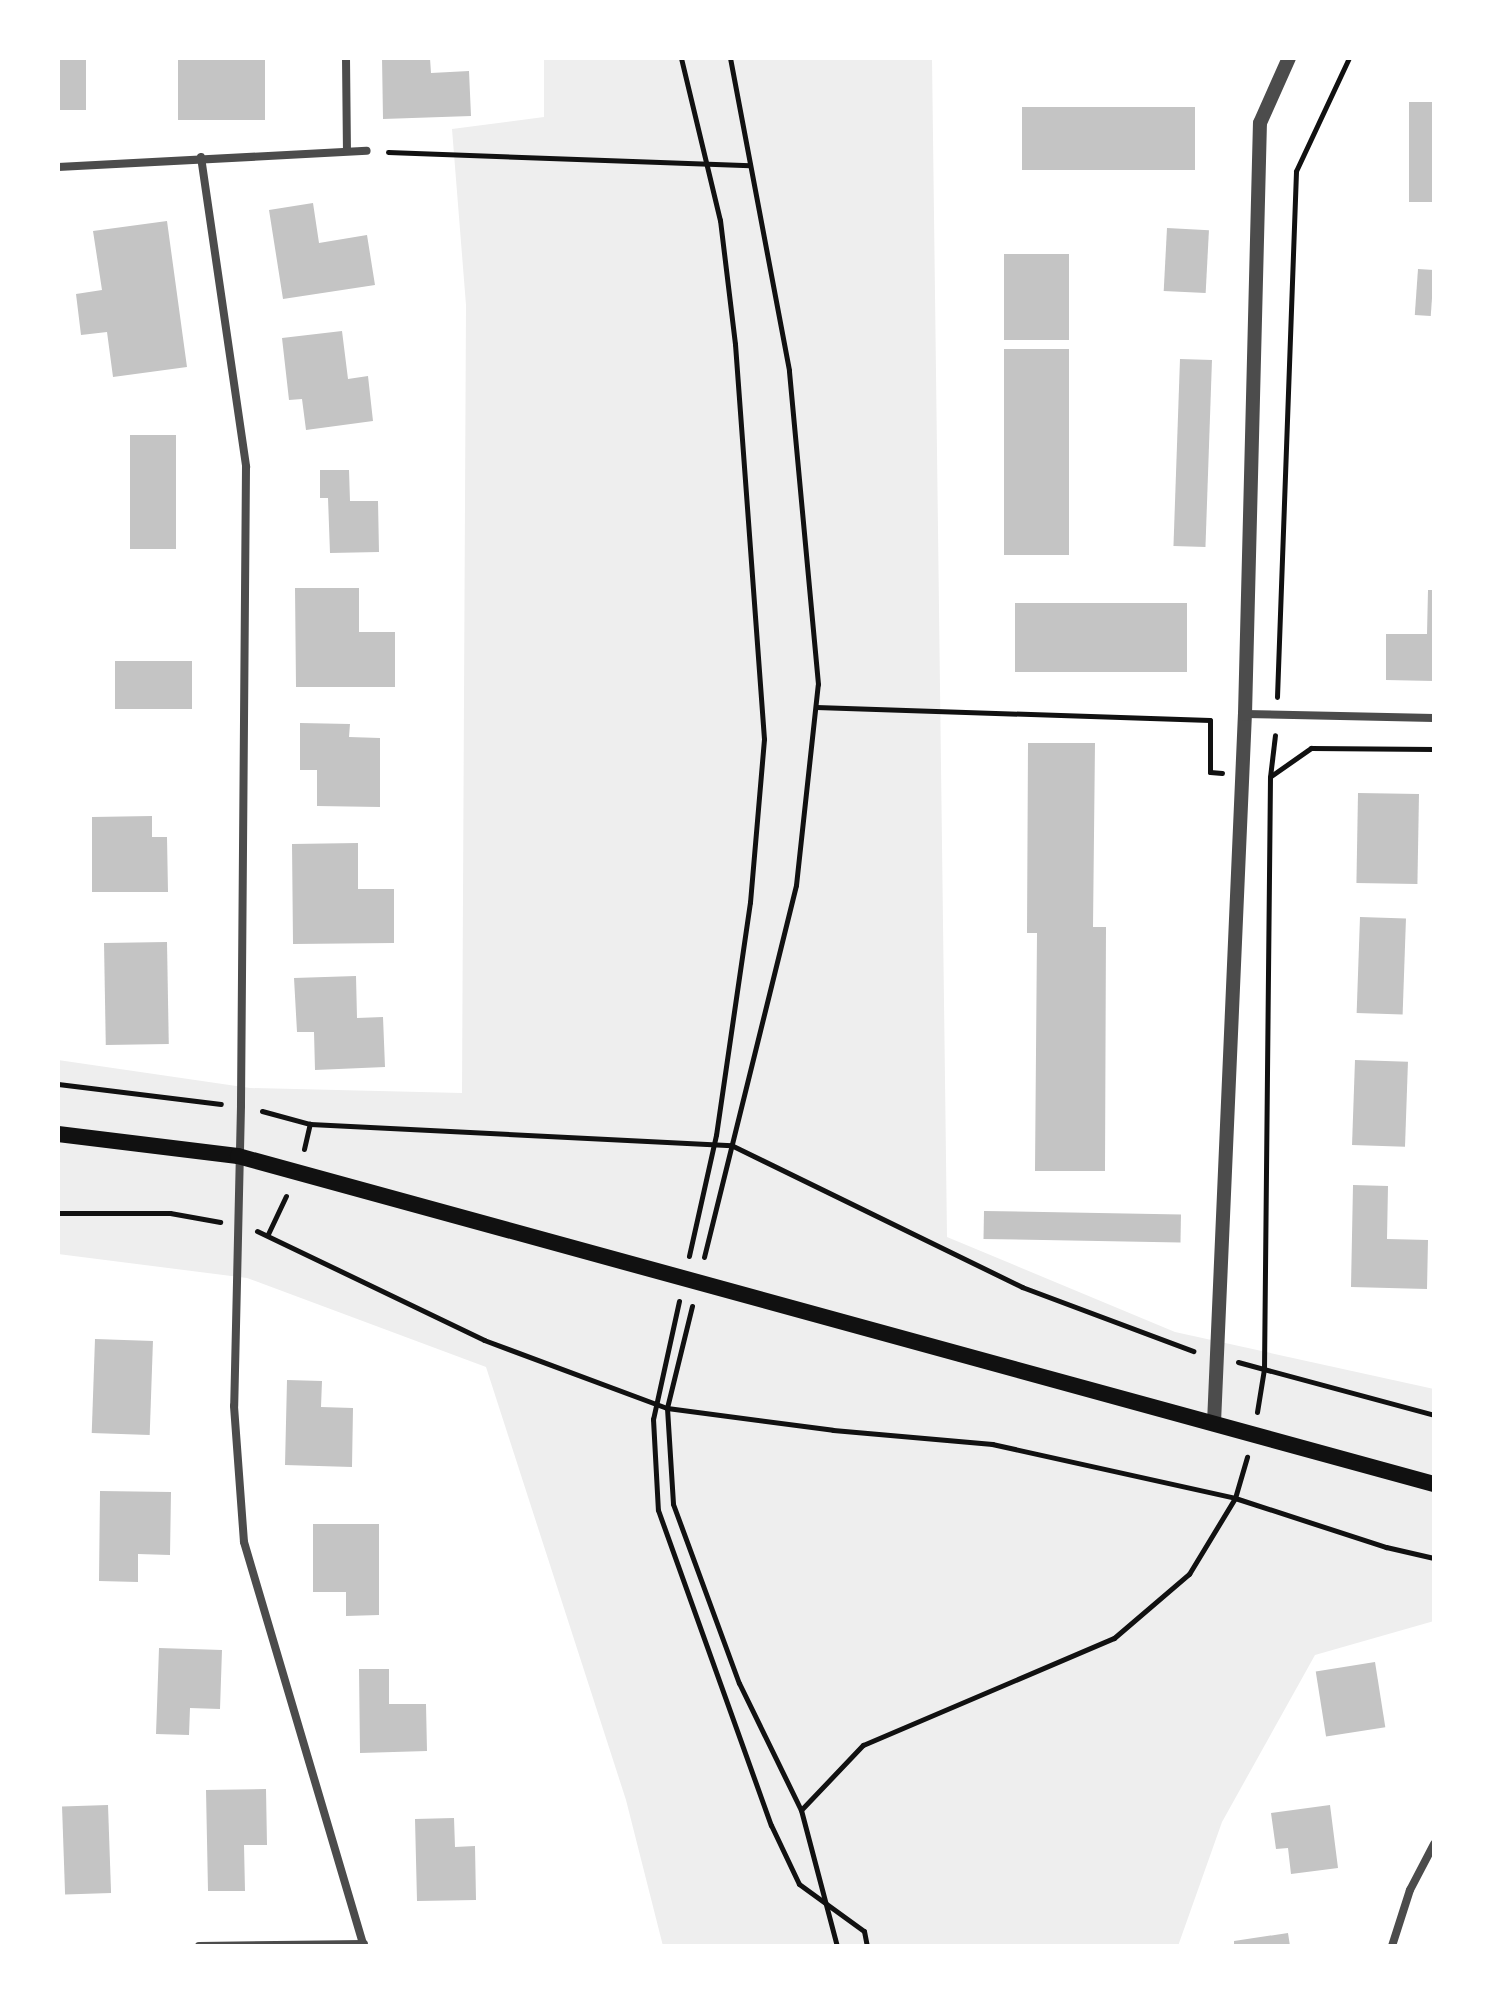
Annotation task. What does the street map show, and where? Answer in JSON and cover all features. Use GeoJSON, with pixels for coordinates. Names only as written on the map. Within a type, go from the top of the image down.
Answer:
{"type":"FeatureCollection","features":[{"type":"Feature","properties":{"kind":"main road"},"geometry":{"type":"LineString","coordinates":[[58,1134],[238,1156],[1434,1484]]}},
{"type":"Feature","properties":{"kind":"street"},"geometry":{"type":"LineString","coordinates":[[346,58],[347,150]]}},
{"type":"Feature","properties":{"kind":"street"},"geometry":{"type":"LineString","coordinates":[[1214,1423],[1240,773],[1245,714],[1260,123],[1289,58]]}},
{"type":"Feature","properties":{"kind":"street"},"geometry":{"type":"LineString","coordinates":[[58,167],[201,157],[367,151]]}},
{"type":"Feature","properties":{"kind":"street"},"geometry":{"type":"LineString","coordinates":[[199,1946],[364,1945],[244,1542],[234,1406],[241,1106],[246,467],[201,157]]}},
{"type":"Feature","properties":{"kind":"street"},"geometry":{"type":"LineString","coordinates":[[1245,714],[1434,718]]}},
{"type":"Feature","properties":{"kind":"street"},"geometry":{"type":"LineString","coordinates":[[1392,1946],[1410,1890],[1434,1844]]}},
{"type":"Feature","properties":{"kind":"path"},"geometry":{"type":"LineString","coordinates":[[681,58],[720,220],[735,344],[764,739],[750,902],[714,1144],[687,1266]]}},
{"type":"Feature","properties":{"kind":"path"},"geometry":{"type":"LineString","coordinates":[[701,1269],[796,885],[818,684],[789,370],[730,58]]}},
{"type":"Feature","properties":{"kind":"path"},"geometry":{"type":"LineString","coordinates":[[801,1810],[863,1745],[1114,1638],[1189,1574],[1235,1498],[1253,1432],[1264,1369],[1270,777],[1277,714],[1296,171],[1349,58]]}},
{"type":"Feature","properties":{"kind":"path"},"geometry":{"type":"LineString","coordinates":[[367,151],[706,166],[750,165]]}},
{"type":"Feature","properties":{"kind":"path"},"geometry":{"type":"LineString","coordinates":[[816,707],[1210,720],[1210,772],[1270,777],[1311,748],[1434,749]]}},
{"type":"Feature","properties":{"kind":"path"},"geometry":{"type":"LineString","coordinates":[[58,1084],[241,1106],[310,1124],[731,1145],[1022,1287],[1174,1346],[1434,1415]]}},
{"type":"Feature","properties":{"kind":"path"},"geometry":{"type":"LineString","coordinates":[[58,1213],[170,1213],[238,1225],[268,1234],[484,1340],[667,1408],[833,1430],[992,1444],[1235,1498],[1386,1547],[1434,1558]]}},
{"type":"Feature","properties":{"kind":"path"},"geometry":{"type":"LineString","coordinates":[[680,1297],[653,1419],[658,1510],[771,1825],[799,1884],[864,1931],[867,1946]]}},
{"type":"Feature","properties":{"kind":"path"},"geometry":{"type":"LineString","coordinates":[[693,1300],[667,1408],[673,1504],[739,1683],[801,1810],[837,1946]]}},
{"type":"Feature","properties":{"kind":"shaded area"},"geometry":{"type":"Polygon","coordinates":[[[544,58],[932,58],[947,1237],[1175,1332],[1434,1389],[1434,1621],[1315,1655],[1222,1822],[1178,1946],[663,1946],[626,1800],[486,1367],[247,1278],[58,1254],[58,1060],[250,1088],[462,1093],[466,305],[452,129],[544,117],[544,58]]]}},
{"type":"Feature","properties":{"kind":"building"},"geometry":{"type":"Polygon","coordinates":[[[58,58],[86,58],[86,110],[58,110],[58,58]]]}},
{"type":"Feature","properties":{"kind":"building"},"geometry":{"type":"Polygon","coordinates":[[[178,58],[265,58],[265,120],[178,120],[178,58]]]}},
{"type":"Feature","properties":{"kind":"building"},"geometry":{"type":"Polygon","coordinates":[[[382,58],[430,58],[431,73],[469,71],[471,116],[383,119],[382,58]]]}},
{"type":"Feature","properties":{"kind":"building"},"geometry":{"type":"Polygon","coordinates":[[[1409,102],[1434,102],[1434,202],[1409,202],[1409,102]]]}},
{"type":"Feature","properties":{"kind":"building"},"geometry":{"type":"Polygon","coordinates":[[[1022,107],[1195,107],[1195,170],[1022,170],[1022,107]]]}},
{"type":"Feature","properties":{"kind":"building"},"geometry":{"type":"Polygon","coordinates":[[[313,203],[319,243],[367,235],[375,285],[283,299],[269,210],[313,203]]]}},
{"type":"Feature","properties":{"kind":"building"},"geometry":{"type":"Polygon","coordinates":[[[167,221],[187,367],[113,377],[107,332],[81,335],[76,294],[102,290],[93,231],[167,221]]]}},
{"type":"Feature","properties":{"kind":"building"},"geometry":{"type":"Polygon","coordinates":[[[1167,228],[1209,230],[1206,293],[1164,291],[1167,228]]]}},
{"type":"Feature","properties":{"kind":"building"},"geometry":{"type":"Polygon","coordinates":[[[1004,254],[1069,254],[1069,340],[1004,340],[1004,254]]]}},
{"type":"Feature","properties":{"kind":"building"},"geometry":{"type":"Polygon","coordinates":[[[1418,269],[1434,270],[1431,316],[1415,315],[1418,269]]]}},
{"type":"Feature","properties":{"kind":"building"},"geometry":{"type":"Polygon","coordinates":[[[342,331],[348,379],[368,376],[373,421],[306,430],[302,399],[289,400],[282,338],[342,331]]]}},
{"type":"Feature","properties":{"kind":"building"},"geometry":{"type":"Polygon","coordinates":[[[1004,349],[1069,349],[1069,555],[1004,555],[1004,349]]]}},
{"type":"Feature","properties":{"kind":"building"},"geometry":{"type":"Polygon","coordinates":[[[1180,359],[1212,360],[1205,547],[1173,546],[1180,359]]]}},
{"type":"Feature","properties":{"kind":"building"},"geometry":{"type":"Polygon","coordinates":[[[130,435],[176,435],[176,549],[130,549],[130,435]]]}},
{"type":"Feature","properties":{"kind":"building"},"geometry":{"type":"Polygon","coordinates":[[[320,470],[349,470],[350,501],[378,501],[379,552],[330,553],[328,498],[320,498],[320,470]]]}},
{"type":"Feature","properties":{"kind":"building"},"geometry":{"type":"Polygon","coordinates":[[[295,588],[359,588],[359,632],[395,632],[395,687],[296,687],[295,588]]]}},
{"type":"Feature","properties":{"kind":"building"},"geometry":{"type":"Polygon","coordinates":[[[1428,590],[1434,590],[1434,681],[1386,680],[1386,634],[1427,634],[1428,590]]]}},
{"type":"Feature","properties":{"kind":"building"},"geometry":{"type":"Polygon","coordinates":[[[1015,603],[1187,603],[1187,672],[1015,672],[1015,603]]]}},
{"type":"Feature","properties":{"kind":"building"},"geometry":{"type":"Polygon","coordinates":[[[115,661],[192,661],[192,709],[115,709],[115,661]]]}},
{"type":"Feature","properties":{"kind":"building"},"geometry":{"type":"Polygon","coordinates":[[[300,723],[350,724],[349,737],[380,738],[380,807],[317,806],[317,770],[300,770],[300,723]]]}},
{"type":"Feature","properties":{"kind":"building"},"geometry":{"type":"Polygon","coordinates":[[[1028,743],[1095,743],[1093,927],[1106,927],[1105,1171],[1035,1171],[1037,933],[1027,933],[1028,743]]]}},
{"type":"Feature","properties":{"kind":"building"},"geometry":{"type":"Polygon","coordinates":[[[1358,793],[1419,794],[1417,884],[1356,883],[1358,793]]]}},
{"type":"Feature","properties":{"kind":"building"},"geometry":{"type":"Polygon","coordinates":[[[152,816],[152,837],[167,837],[168,892],[92,892],[92,817],[152,816]]]}},
{"type":"Feature","properties":{"kind":"building"},"geometry":{"type":"Polygon","coordinates":[[[358,843],[358,889],[394,889],[394,943],[293,944],[292,844],[358,843]]]}},
{"type":"Feature","properties":{"kind":"building"},"geometry":{"type":"Polygon","coordinates":[[[1360,917],[1406,919],[1403,1015],[1357,1013],[1360,917]]]}},
{"type":"Feature","properties":{"kind":"building"},"geometry":{"type":"Polygon","coordinates":[[[167,942],[169,1044],[106,1045],[104,943],[167,942]]]}},
{"type":"Feature","properties":{"kind":"building"},"geometry":{"type":"Polygon","coordinates":[[[356,976],[357,1018],[383,1017],[385,1067],[315,1070],[314,1032],[297,1032],[294,978],[356,976]]]}},
{"type":"Feature","properties":{"kind":"building"},"geometry":{"type":"Polygon","coordinates":[[[1355,1060],[1408,1062],[1405,1147],[1352,1145],[1355,1060]]]}},
{"type":"Feature","properties":{"kind":"building"},"geometry":{"type":"Polygon","coordinates":[[[1353,1185],[1388,1186],[1387,1239],[1428,1240],[1427,1289],[1351,1287],[1353,1185]]]}},
{"type":"Feature","properties":{"kind":"building"},"geometry":{"type":"Polygon","coordinates":[[[984,1211],[1181,1214],[1180,1242],[984,1239],[984,1211]]]}},
{"type":"Feature","properties":{"kind":"building"},"geometry":{"type":"Polygon","coordinates":[[[95,1339],[153,1341],[150,1435],[92,1433],[95,1339]]]}},
{"type":"Feature","properties":{"kind":"building"},"geometry":{"type":"Polygon","coordinates":[[[287,1380],[322,1381],[321,1407],[353,1408],[352,1467],[285,1465],[287,1380]]]}},
{"type":"Feature","properties":{"kind":"building"},"geometry":{"type":"Polygon","coordinates":[[[100,1491],[171,1492],[170,1555],[138,1554],[138,1582],[99,1581],[100,1491]]]}},
{"type":"Feature","properties":{"kind":"building"},"geometry":{"type":"Polygon","coordinates":[[[313,1524],[379,1524],[379,1615],[346,1616],[346,1592],[313,1592],[313,1524]]]}},
{"type":"Feature","properties":{"kind":"building"},"geometry":{"type":"Polygon","coordinates":[[[159,1648],[222,1650],[220,1709],[190,1708],[189,1735],[156,1734],[159,1648]]]}},
{"type":"Feature","properties":{"kind":"building"},"geometry":{"type":"Polygon","coordinates":[[[1375,1662],[1385,1727],[1326,1737],[1316,1671],[1375,1662]]]}},
{"type":"Feature","properties":{"kind":"building"},"geometry":{"type":"Polygon","coordinates":[[[359,1669],[389,1669],[389,1704],[426,1704],[427,1751],[360,1753],[359,1669]]]}},
{"type":"Feature","properties":{"kind":"building"},"geometry":{"type":"Polygon","coordinates":[[[266,1789],[267,1845],[244,1845],[245,1891],[208,1891],[206,1790],[266,1789]]]}},
{"type":"Feature","properties":{"kind":"building"},"geometry":{"type":"Polygon","coordinates":[[[108,1805],[111,1893],[65,1895],[62,1807],[108,1805]]]}},
{"type":"Feature","properties":{"kind":"building"},"geometry":{"type":"Polygon","coordinates":[[[1330,1805],[1338,1868],[1291,1874],[1288,1848],[1276,1849],[1271,1813],[1330,1805]]]}},
{"type":"Feature","properties":{"kind":"building"},"geometry":{"type":"Polygon","coordinates":[[[454,1818],[455,1847],[475,1846],[476,1900],[417,1901],[415,1819],[454,1818]]]}},
{"type":"Feature","properties":{"kind":"building"},"geometry":{"type":"Polygon","coordinates":[[[1288,1933],[1290,1946],[1234,1946],[1234,1941],[1288,1933]]]}}]}
